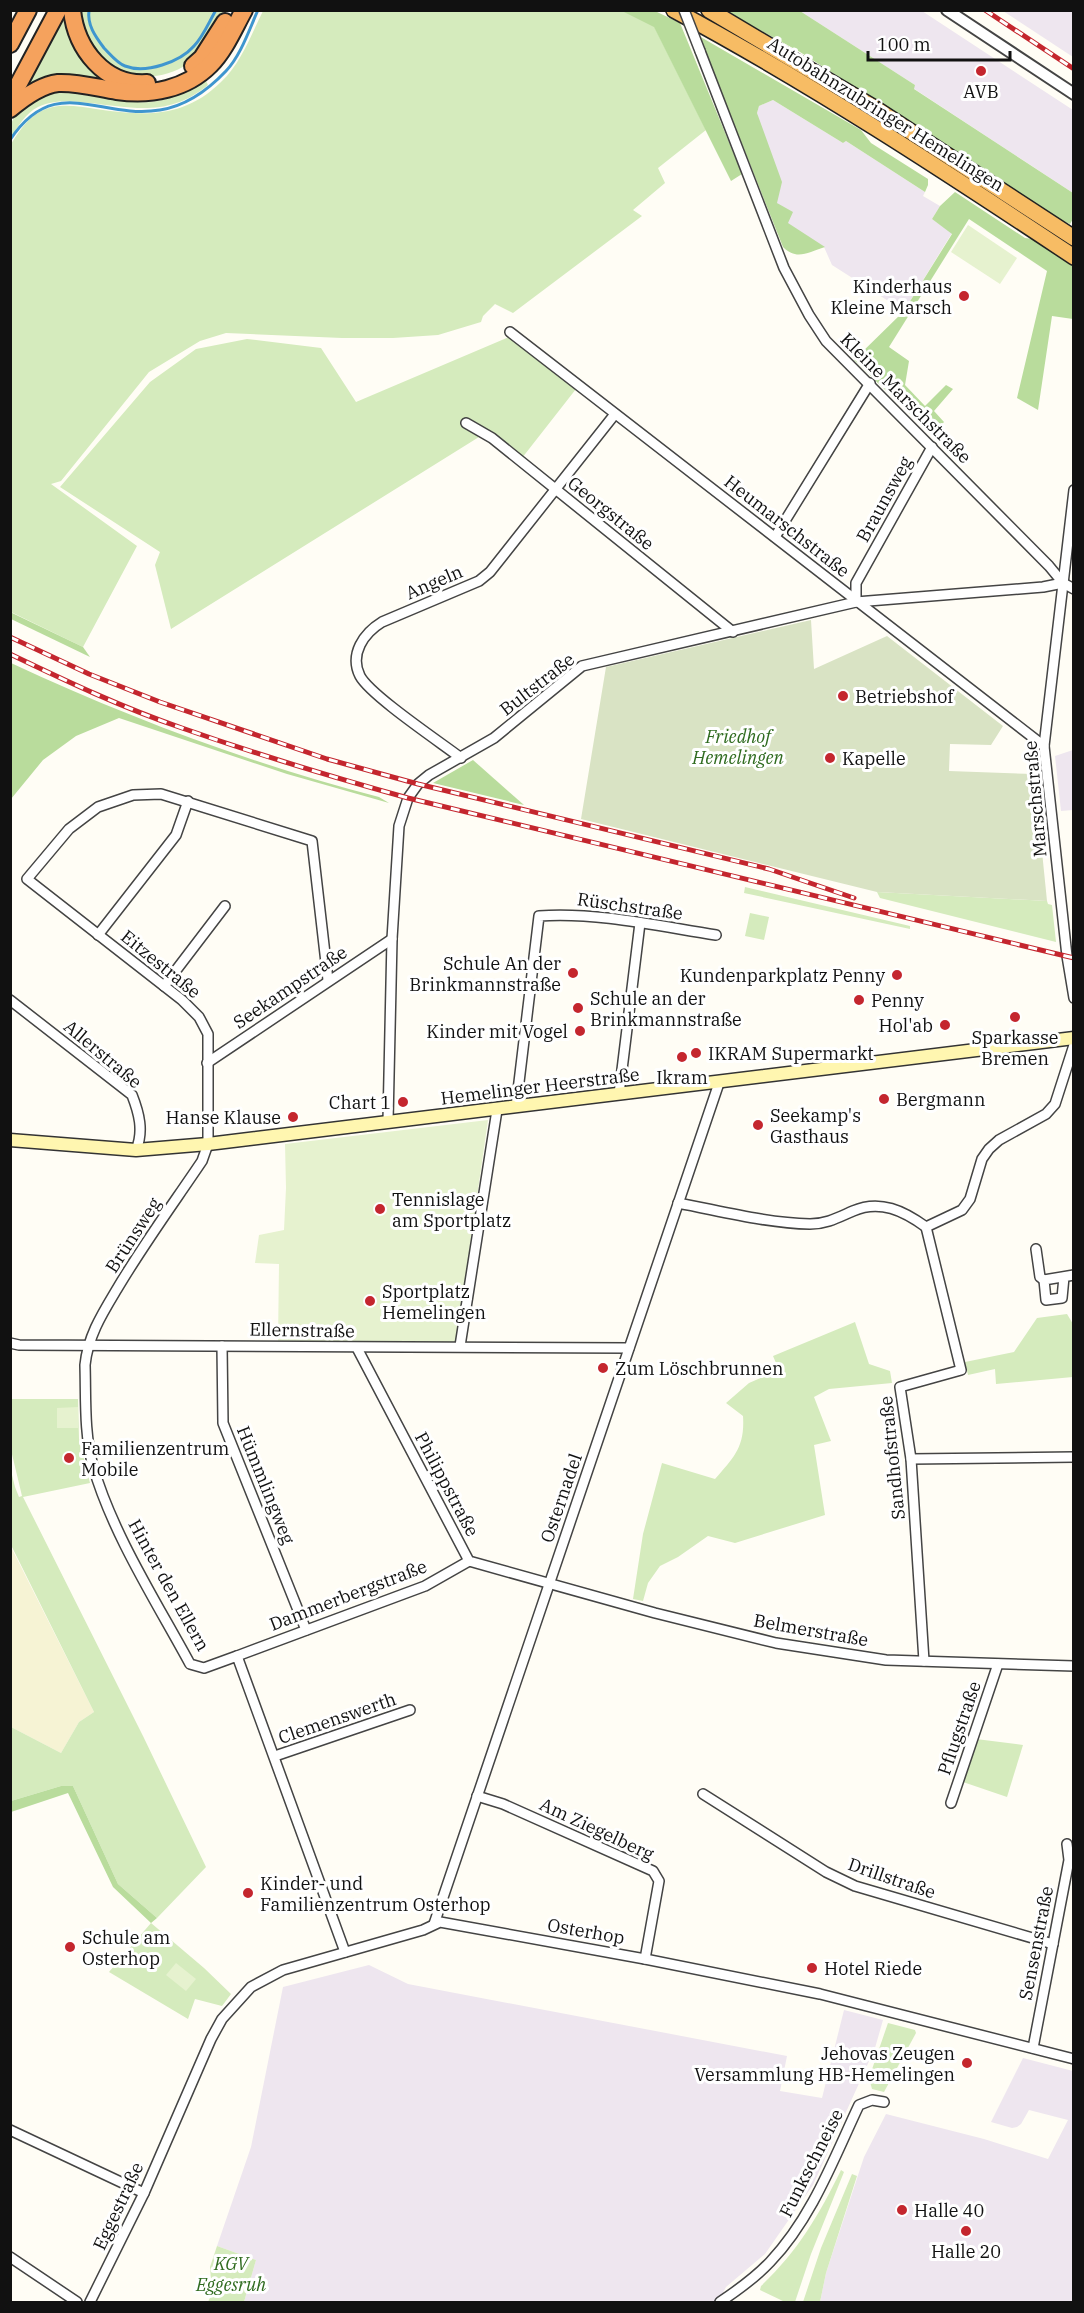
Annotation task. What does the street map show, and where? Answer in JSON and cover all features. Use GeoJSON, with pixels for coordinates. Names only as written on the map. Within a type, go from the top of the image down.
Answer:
{"type":"FeatureCollection","features":[{"type":"Feature","properties":{"kind":"highway"},"geometry":{"type":"LineString","coordinates":[[10,44],[28,10]]}},
{"type":"Feature","properties":{"kind":"highway"},"geometry":{"type":"LineString","coordinates":[[10,100],[58,10]]}},
{"type":"Feature","properties":{"kind":"highway"},"geometry":{"type":"LineString","coordinates":[[72,10],[75,32],[93,61],[107,72],[141,83],[175,79],[185,73],[202,58],[231,10]]}},
{"type":"Feature","properties":{"kind":"highway"},"geometry":{"type":"LineString","coordinates":[[10,109],[41,89],[56,83],[74,83],[121,92],[154,92],[176,87],[194,78],[211,64],[222,50],[244,10]]}},
{"type":"Feature","properties":{"kind":"highway","name":"Autobahnzubringer Hemelingen"},"geometry":{"type":"LineString","coordinates":[[674,10],[754,54],[910,149],[1074,257]]}},
{"type":"Feature","properties":{"kind":"highway","name":"Autobahnzubringer Hemelingen"},"geometry":{"type":"LineString","coordinates":[[709,10],[876,109],[1074,238]]}},
{"type":"Feature","properties":{"kind":"main road","name":"Hemelinger Heerstraße"},"geometry":{"type":"LineString","coordinates":[[10,1140],[136,1150],[208,1144],[1074,1038]]}},
{"type":"Feature","properties":{"kind":"street","name":"Kleine Marschstraße"},"geometry":{"type":"LineString","coordinates":[[684,10],[784,268],[826,340],[1049,566],[1063,583]]}},
{"type":"Feature","properties":{"kind":"street"},"geometry":{"type":"LineString","coordinates":[[947,10],[1074,94]]}},
{"type":"Feature","properties":{"kind":"street","name":"Heumarschstraße"},"geometry":{"type":"LineString","coordinates":[[510,332],[1044,746]]}},
{"type":"Feature","properties":{"kind":"street"},"geometry":{"type":"LineString","coordinates":[[775,537],[870,383]]}},
{"type":"Feature","properties":{"kind":"street","name":"Angeln"},"geometry":{"type":"LineString","coordinates":[[461,758],[360,677],[357,651],[362,638],[370,629],[382,622],[479,581],[490,572],[615,414]]}},
{"type":"Feature","properties":{"kind":"street","name":"Georgstraße"},"geometry":{"type":"LineString","coordinates":[[466,423],[492,438],[733,632]]}},
{"type":"Feature","properties":{"kind":"street","name":"Braunsweg"},"geometry":{"type":"LineString","coordinates":[[856,602],[856,584],[932,447]]}},
{"type":"Feature","properties":{"kind":"street","name":"Marschstraße"},"geometry":{"type":"LineString","coordinates":[[1074,490],[1044,746],[1066,956],[1074,998]]}},
{"type":"Feature","properties":{"kind":"street"},"geometry":{"type":"LineString","coordinates":[[1063,583],[1074,588]]}},
{"type":"Feature","properties":{"kind":"street","name":"Bultstraße"},"geometry":{"type":"LineString","coordinates":[[388,1121],[392,939],[399,826],[408,798],[418,784],[517,721],[582,666],[856,602],[1043,587],[1063,583]]}},
{"type":"Feature","properties":{"kind":"street","name":"Eitzestraße"},"geometry":{"type":"LineString","coordinates":[[188,801],[161,794],[133,795],[98,807],[69,830],[27,879],[164,986],[199,1017],[208,1034],[208,1144]]}},
{"type":"Feature","properties":{"kind":"street"},"geometry":{"type":"LineString","coordinates":[[98,935],[176,835],[188,801],[312,842],[328,980]]}},
{"type":"Feature","properties":{"kind":"street"},"geometry":{"type":"LineString","coordinates":[[164,986],[225,906]]}},
{"type":"Feature","properties":{"kind":"street","name":"Rüschstraße"},"geometry":{"type":"LineString","coordinates":[[516,1107],[539,916],[567,914],[640,922],[716,935]]}},
{"type":"Feature","properties":{"kind":"street"},"geometry":{"type":"LineString","coordinates":[[619,1094],[640,922]]}},
{"type":"Feature","properties":{"kind":"street","name":"Seekampstraße"},"geometry":{"type":"LineString","coordinates":[[207,1063],[392,939]]}},
{"type":"Feature","properties":{"kind":"street","name":"Allerstraße"},"geometry":{"type":"LineString","coordinates":[[10,1000],[132,1095],[139,1113],[140,1140],[136,1150]]}},
{"type":"Feature","properties":{"kind":"street"},"geometry":{"type":"LineString","coordinates":[[678,1203],[774,1220],[811,1224],[835,1220],[856,1209],[872,1205],[886,1206],[903,1212],[926,1227],[962,1210],[970,1199],[982,1159],[989,1149],[999,1140],[1046,1114],[1055,1104],[1074,1045]]}},
{"type":"Feature","properties":{"kind":"street","name":"Osternadel"},"geometry":{"type":"LineString","coordinates":[[434,1924],[718,1083]]}},
{"type":"Feature","properties":{"kind":"street"},"geometry":{"type":"LineString","coordinates":[[460,1347],[497,1110]]}},
{"type":"Feature","properties":{"kind":"street","name":"Brünsweg"},"geometry":{"type":"LineString","coordinates":[[89,1345],[95,1327],[132,1264],[202,1161],[208,1144]]}},
{"type":"Feature","properties":{"kind":"street","name":"Sandhofstraße"},"geometry":{"type":"LineString","coordinates":[[924,1661],[911,1459],[900,1387],[961,1370],[926,1227]]}},
{"type":"Feature","properties":{"kind":"street"},"geometry":{"type":"LineString","coordinates":[[1036,1249],[1040,1276],[1044,1280],[1046,1300],[1062,1298],[1069,1276],[1044,1280]]}},
{"type":"Feature","properties":{"kind":"street","name":"Ellernstraße"},"geometry":{"type":"LineString","coordinates":[[10,1343],[19,1345],[357,1348],[629,1347]]}},
{"type":"Feature","properties":{"kind":"street","name":"Hinter den Ellern"},"geometry":{"type":"LineString","coordinates":[[89,1345],[86,1365],[87,1436],[93,1466],[106,1501],[127,1547],[190,1664],[204,1668],[237,1656],[345,1952]]}},
{"type":"Feature","properties":{"kind":"street","name":"Hümmlingweg"},"geometry":{"type":"LineString","coordinates":[[222,1346],[224,1423],[306,1630]]}},
{"type":"Feature","properties":{"kind":"street","name":"Philippstraße"},"geometry":{"type":"LineString","coordinates":[[357,1348],[469,1560],[549,1584]]}},
{"type":"Feature","properties":{"kind":"street"},"geometry":{"type":"LineString","coordinates":[[911,1459],[1074,1456]]}},
{"type":"Feature","properties":{"kind":"street","name":"Dammerbergstraße"},"geometry":{"type":"LineString","coordinates":[[237,1656],[425,1586],[469,1560]]}},
{"type":"Feature","properties":{"kind":"street","name":"Belmerstraße"},"geometry":{"type":"LineString","coordinates":[[549,1584],[776,1643],[886,1660],[1074,1666]]}},
{"type":"Feature","properties":{"kind":"street","name":"Pflugstraße"},"geometry":{"type":"LineString","coordinates":[[951,1803],[998,1664]]}},
{"type":"Feature","properties":{"kind":"street","name":"Clemenswerth"},"geometry":{"type":"LineString","coordinates":[[275,1756],[410,1710]]}},
{"type":"Feature","properties":{"kind":"street","name":"Drillstraße"},"geometry":{"type":"LineString","coordinates":[[703,1794],[826,1872],[855,1886],[1053,1944]]}},
{"type":"Feature","properties":{"kind":"street","name":"Am Ziegelberg"},"geometry":{"type":"LineString","coordinates":[[477,1796],[503,1804],[653,1871],[659,1881],[645,1959]]}},
{"type":"Feature","properties":{"kind":"street","name":"Sensenstraße"},"geometry":{"type":"LineString","coordinates":[[1033,2048],[1069,1860],[1067,1844]]}},
{"type":"Feature","properties":{"kind":"street","name":"Osterhop"},"geometry":{"type":"LineString","coordinates":[[174,2122],[222,2019],[251,1987],[283,1970],[445,1922],[820,1994],[1074,2059]]}},
{"type":"Feature","properties":{"kind":"street","name":"Funkschneise"},"geometry":{"type":"LineString","coordinates":[[720,2302],[741,2289],[771,2261],[793,2233],[810,2206],[859,2105],[872,2100],[884,2102]]}},
{"type":"Feature","properties":{"kind":"street","name":"Eggestraße"},"geometry":{"type":"LineString","coordinates":[[90,2302],[144,2193],[174,2122]]}},
{"type":"Feature","properties":{"kind":"street"},"geometry":{"type":"LineString","coordinates":[[10,2130],[144,2193]]}},
{"type":"Feature","properties":{"kind":"street"},"geometry":{"type":"LineString","coordinates":[[10,2257],[77,2302]]}},
{"type":"Feature","properties":{"kind":"shaded area"},"geometry":{"type":"Polygon","coordinates":[[[800,11],[922,11],[1073,110],[1073,193],[913,88],[915,85],[800,11]]]}},
{"type":"Feature","properties":{"kind":"shaded area"},"geometry":{"type":"Polygon","coordinates":[[[1003,11],[1073,11],[1073,57],[1003,11]]]}},
{"type":"Feature","properties":{"kind":"shaded area"},"geometry":{"type":"Polygon","coordinates":[[[773,100],[843,143],[846,141],[925,192],[923,196],[940,206],[932,219],[952,233],[904,311],[832,265],[824,247],[787,223],[777,203],[757,113],[759,106],[773,100]]]}},
{"type":"Feature","properties":{"kind":"shaded area"},"geometry":{"type":"Polygon","coordinates":[[[1073,750],[1073,810],[1061,811],[1055,756],[1073,750]]]}},
{"type":"Feature","properties":{"kind":"shaded area"},"geometry":{"type":"Polygon","coordinates":[[[10,1545],[94,1712],[79,1722],[61,1753],[11,1727],[10,1545]]]}},
{"type":"Feature","properties":{"kind":"shaded area"},"geometry":{"type":"Polygon","coordinates":[[[369,1965],[408,1984],[787,2056],[780,2091],[822,2098],[844,2010],[883,2020],[875,2048],[813,2185],[765,2254],[726,2287],[718,2302],[244,2302],[256,2260],[217,2246],[251,2147],[283,1987],[369,1965]]]}},
{"type":"Feature","properties":{"kind":"shaded area"},"geometry":{"type":"Polygon","coordinates":[[[1023,2058],[1073,2071],[1073,2302],[820,2302],[826,2273],[864,2157],[886,2114],[984,2139],[1048,2159],[1068,2120],[1029,2110],[1017,2127],[1012,2128],[991,2122],[1023,2058]]]}},
{"type":"Feature","properties":{"kind":"green space"},"geometry":{"type":"Polygon","coordinates":[[[78,10],[224,11],[203,46],[187,64],[162,75],[134,76],[108,66],[97,57],[87,42],[78,10]]]}},
{"type":"Feature","properties":{"kind":"green space"},"geometry":{"type":"Polygon","coordinates":[[[622,10],[654,26],[706,130],[658,168],[665,183],[633,210],[642,216],[513,313],[495,304],[483,316],[481,322],[438,335],[342,338],[226,333],[200,341],[149,372],[61,481],[51,484],[137,546],[83,647],[11,612],[11,144],[30,119],[38,113],[59,106],[147,113],[177,109],[192,103],[207,94],[228,74],[245,48],[263,11],[622,10]]]}},
{"type":"Feature","properties":{"kind":"green space"},"geometry":{"type":"Polygon","coordinates":[[[67,11],[105,77],[106,84],[19,96],[32,69],[38,65],[53,38],[50,33],[67,11]]]}},
{"type":"Feature","properties":{"kind":"green space"},"geometry":{"type":"Polygon","coordinates":[[[622,11],[655,11],[680,23],[742,174],[731,181],[654,27],[622,11]]]}},
{"type":"Feature","properties":{"kind":"green space"},"geometry":{"type":"Polygon","coordinates":[[[725,11],[800,11],[915,85],[914,89],[1073,193],[1073,219],[1070,224],[800,52],[725,11]]]}},
{"type":"Feature","properties":{"kind":"green space"},"geometry":{"type":"Polygon","coordinates":[[[699,36],[861,130],[871,143],[928,179],[925,192],[846,141],[843,143],[773,100],[759,106],[757,113],[782,182],[777,203],[793,212],[788,223],[825,247],[803,254],[793,254],[788,251],[783,247],[699,36]]]}},
{"type":"Feature","properties":{"kind":"green space"},"geometry":{"type":"Polygon","coordinates":[[[205,79],[208,85],[194,95],[165,106],[137,108],[70,101],[44,104],[26,116],[11,138],[11,127],[15,117],[39,98],[54,93],[70,92],[134,102],[150,102],[179,94],[205,79]]]}},
{"type":"Feature","properties":{"kind":"green space"},"geometry":{"type":"Polygon","coordinates":[[[955,192],[1073,266],[1073,319],[1052,316],[1038,410],[1017,398],[1047,271],[969,219],[889,347],[909,361],[905,385],[925,406],[946,385],[953,389],[934,411],[944,422],[932,435],[854,360],[904,311],[952,234],[932,219],[940,206],[955,192]]]}},
{"type":"Feature","properties":{"kind":"green space"},"geometry":{"type":"Polygon","coordinates":[[[968,225],[1017,258],[1000,284],[951,252],[968,225]]]}},
{"type":"Feature","properties":{"kind":"green space"},"geometry":{"type":"Polygon","coordinates":[[[509,337],[576,389],[522,458],[487,432],[171,629],[155,565],[160,552],[60,487],[150,382],[196,349],[247,339],[321,348],[356,402],[509,337]]]}},
{"type":"Feature","properties":{"kind":"green space"},"geometry":{"type":"Polygon","coordinates":[[[10,612],[83,647],[90,657],[11,619],[10,612]]]}},
{"type":"Feature","properties":{"kind":"green space","name":"Friedhof Hemelingen"},"geometry":{"type":"Polygon","coordinates":[[[811,620],[814,669],[887,636],[1003,726],[991,745],[950,744],[949,771],[1033,774],[1036,796],[1032,797],[1034,812],[1038,812],[1047,901],[877,892],[581,819],[606,667],[811,620]]]}},
{"type":"Feature","properties":{"kind":"green space"},"geometry":{"type":"Polygon","coordinates":[[[11,663],[146,721],[238,755],[379,797],[389,803],[287,774],[119,718],[76,736],[43,760],[11,799],[11,663]]]}},
{"type":"Feature","properties":{"kind":"green space"},"geometry":{"type":"Polygon","coordinates":[[[473,760],[524,805],[433,783],[473,760]]]}},
{"type":"Feature","properties":{"kind":"green space"},"geometry":{"type":"Polygon","coordinates":[[[745,887],[910,926],[910,929],[744,893],[745,887]]]}},
{"type":"Feature","properties":{"kind":"green space"},"geometry":{"type":"Polygon","coordinates":[[[877,892],[1047,901],[1052,905],[1056,942],[880,898],[877,892]]]}},
{"type":"Feature","properties":{"kind":"green space"},"geometry":{"type":"Polygon","coordinates":[[[750,913],[769,917],[764,940],[745,936],[750,913]]]}},
{"type":"Feature","properties":{"kind":"green space","name":"Tennislage am Sportplatz"},"geometry":{"type":"Polygon","coordinates":[[[488,1120],[456,1343],[278,1341],[279,1264],[255,1263],[259,1235],[284,1230],[285,1144],[488,1120]]]}},
{"type":"Feature","properties":{"kind":"green space"},"geometry":{"type":"Polygon","coordinates":[[[1067,1314],[1073,1324],[1073,1377],[996,1384],[995,1369],[968,1375],[965,1362],[1014,1352],[1037,1318],[1067,1314]]]}},
{"type":"Feature","properties":{"kind":"green space"},"geometry":{"type":"Polygon","coordinates":[[[855,1322],[869,1364],[890,1371],[892,1383],[829,1389],[814,1397],[831,1441],[814,1445],[825,1515],[735,1543],[708,1536],[678,1557],[660,1566],[648,1583],[643,1601],[633,1599],[643,1534],[662,1463],[715,1479],[733,1458],[742,1436],[743,1416],[726,1403],[749,1383],[779,1370],[773,1356],[855,1322]]]}},
{"type":"Feature","properties":{"kind":"green space"},"geometry":{"type":"Polygon","coordinates":[[[11,1399],[78,1399],[79,1439],[90,1483],[23,1497],[206,1867],[157,1918],[118,1884],[73,1786],[61,1786],[11,1801],[11,1727],[61,1753],[79,1722],[94,1712],[11,1545],[10,1467],[19,1497],[22,1496],[11,1450],[11,1399]]]}},
{"type":"Feature","properties":{"kind":"green space"},"geometry":{"type":"Polygon","coordinates":[[[78,1407],[78,1428],[57,1428],[57,1408],[78,1407]]]}},
{"type":"Feature","properties":{"kind":"green space"},"geometry":{"type":"Polygon","coordinates":[[[976,1739],[1023,1745],[1007,1797],[963,1782],[976,1739]]]}},
{"type":"Feature","properties":{"kind":"green space"},"geometry":{"type":"Polygon","coordinates":[[[61,1786],[73,1786],[118,1884],[157,1918],[151,1923],[113,1887],[68,1793],[11,1812],[11,1801],[61,1786]]]}},
{"type":"Feature","properties":{"kind":"green space"},"geometry":{"type":"Polygon","coordinates":[[[151,1923],[231,1994],[222,2006],[195,1999],[188,2019],[109,1972],[151,1923]]]}},
{"type":"Feature","properties":{"kind":"green space"},"geometry":{"type":"Polygon","coordinates":[[[176,1963],[196,1979],[186,1991],[166,1975],[176,1963]]]}},
{"type":"Feature","properties":{"kind":"green space"},"geometry":{"type":"Polygon","coordinates":[[[888,2023],[915,2030],[916,2033],[884,2092],[872,2089],[869,2078],[888,2023]]]}},
{"type":"Feature","properties":{"kind":"green space"},"geometry":{"type":"Polygon","coordinates":[[[841,2170],[844,2172],[811,2254],[795,2302],[785,2302],[760,2290],[807,2232],[841,2170]]]}},
{"type":"Feature","properties":{"kind":"green space"},"geometry":{"type":"Polygon","coordinates":[[[852,2174],[857,2176],[826,2273],[820,2302],[803,2302],[821,2248],[852,2174]]]}},
{"type":"Feature","properties":{"kind":"green space","name":"KGV Eggesruh"},"geometry":{"type":"Polygon","coordinates":[[[217,2246],[256,2260],[244,2302],[208,2302],[212,2293],[210,2267],[217,2246]]]}},
{"type":"Feature","properties":{"kind":"waterway"},"geometry":{"type":"LineString","coordinates":[[89,10],[90,25],[104,48],[122,65],[133,68],[162,65],[188,52],[200,38],[216,10]]}},
{"type":"Feature","properties":{"kind":"waterway"},"geometry":{"type":"LineString","coordinates":[[10,140],[27,120],[44,108],[61,103],[79,103],[138,111],[160,110],[188,101],[212,85],[231,65],[258,10]]}},
{"type":"Feature","properties":{"kind":"railway"},"geometry":{"type":"LineString","coordinates":[[985,10],[1074,69]]}},
{"type":"Feature","properties":{"kind":"railway"},"geometry":{"type":"LineString","coordinates":[[10,637],[89,674],[160,702],[327,759],[418,784],[769,869],[854,898]]}},
{"type":"Feature","properties":{"kind":"railway"},"geometry":{"type":"LineString","coordinates":[[10,654],[138,712],[210,738],[380,790],[1074,958]]}},
{"type":"Feature","properties":{"kind":"place","name":"AVB"},"geometry":{"type":"Point","coordinates":[981,71]}},
{"type":"Feature","properties":{"kind":"place","name":"Kinderhaus Kleine Marsch"},"geometry":{"type":"Point","coordinates":[964,296]}},
{"type":"Feature","properties":{"kind":"place","name":"Betriebshof"},"geometry":{"type":"Point","coordinates":[843,696]}},
{"type":"Feature","properties":{"kind":"place","name":"Kapelle"},"geometry":{"type":"Point","coordinates":[830,758]}},
{"type":"Feature","properties":{"kind":"place","name":"Schule An der Brinkmannstraße"},"geometry":{"type":"Point","coordinates":[573,973]}},
{"type":"Feature","properties":{"kind":"place","name":"Kundenparkplatz Penny"},"geometry":{"type":"Point","coordinates":[897,975]}},
{"type":"Feature","properties":{"kind":"place","name":"Penny"},"geometry":{"type":"Point","coordinates":[859,1000]}},
{"type":"Feature","properties":{"kind":"place","name":"Schule an der Brinkmannstraße"},"geometry":{"type":"Point","coordinates":[578,1008]}},
{"type":"Feature","properties":{"kind":"place","name":"Sparkasse Bremen"},"geometry":{"type":"Point","coordinates":[1015,1017]}},
{"type":"Feature","properties":{"kind":"place","name":"Hol'ab"},"geometry":{"type":"Point","coordinates":[945,1025]}},
{"type":"Feature","properties":{"kind":"place","name":"Kinder mit Vogel"},"geometry":{"type":"Point","coordinates":[580,1031]}},
{"type":"Feature","properties":{"kind":"place","name":"IKRAM Supermarkt"},"geometry":{"type":"Point","coordinates":[696,1053]}},
{"type":"Feature","properties":{"kind":"place","name":"Ikram"},"geometry":{"type":"Point","coordinates":[682,1057]}},
{"type":"Feature","properties":{"kind":"place","name":"Bergmann"},"geometry":{"type":"Point","coordinates":[884,1099]}},
{"type":"Feature","properties":{"kind":"place","name":"Chart 1"},"geometry":{"type":"Point","coordinates":[403,1102]}},
{"type":"Feature","properties":{"kind":"place","name":"Hanse Klause"},"geometry":{"type":"Point","coordinates":[293,1117]}},
{"type":"Feature","properties":{"kind":"place","name":"Seekamp's Gasthaus"},"geometry":{"type":"Point","coordinates":[758,1125]}},
{"type":"Feature","properties":{"kind":"place","name":"Tennislage am Sportplatz"},"geometry":{"type":"Point","coordinates":[380,1209]}},
{"type":"Feature","properties":{"kind":"place","name":"Sportplatz Hemelingen"},"geometry":{"type":"Point","coordinates":[370,1301]}},
{"type":"Feature","properties":{"kind":"place","name":"Zum Löschbrunnen"},"geometry":{"type":"Point","coordinates":[603,1368]}},
{"type":"Feature","properties":{"kind":"place","name":"Familienzentrum Mobile"},"geometry":{"type":"Point","coordinates":[69,1458]}},
{"type":"Feature","properties":{"kind":"place","name":"Kinder- und Familienzentrum Osterhop"},"geometry":{"type":"Point","coordinates":[248,1893]}},
{"type":"Feature","properties":{"kind":"place","name":"Schule am Osterhop"},"geometry":{"type":"Point","coordinates":[70,1947]}},
{"type":"Feature","properties":{"kind":"place","name":"Hotel Riede"},"geometry":{"type":"Point","coordinates":[812,1968]}},
{"type":"Feature","properties":{"kind":"place","name":"Jehovas Zeugen Versammlung HB-Hemelingen"},"geometry":{"type":"Point","coordinates":[967,2063]}},
{"type":"Feature","properties":{"kind":"place","name":"Halle 40"},"geometry":{"type":"Point","coordinates":[902,2210]}},
{"type":"Feature","properties":{"kind":"place","name":"Halle 20"},"geometry":{"type":"Point","coordinates":[966,2231]}}]}
